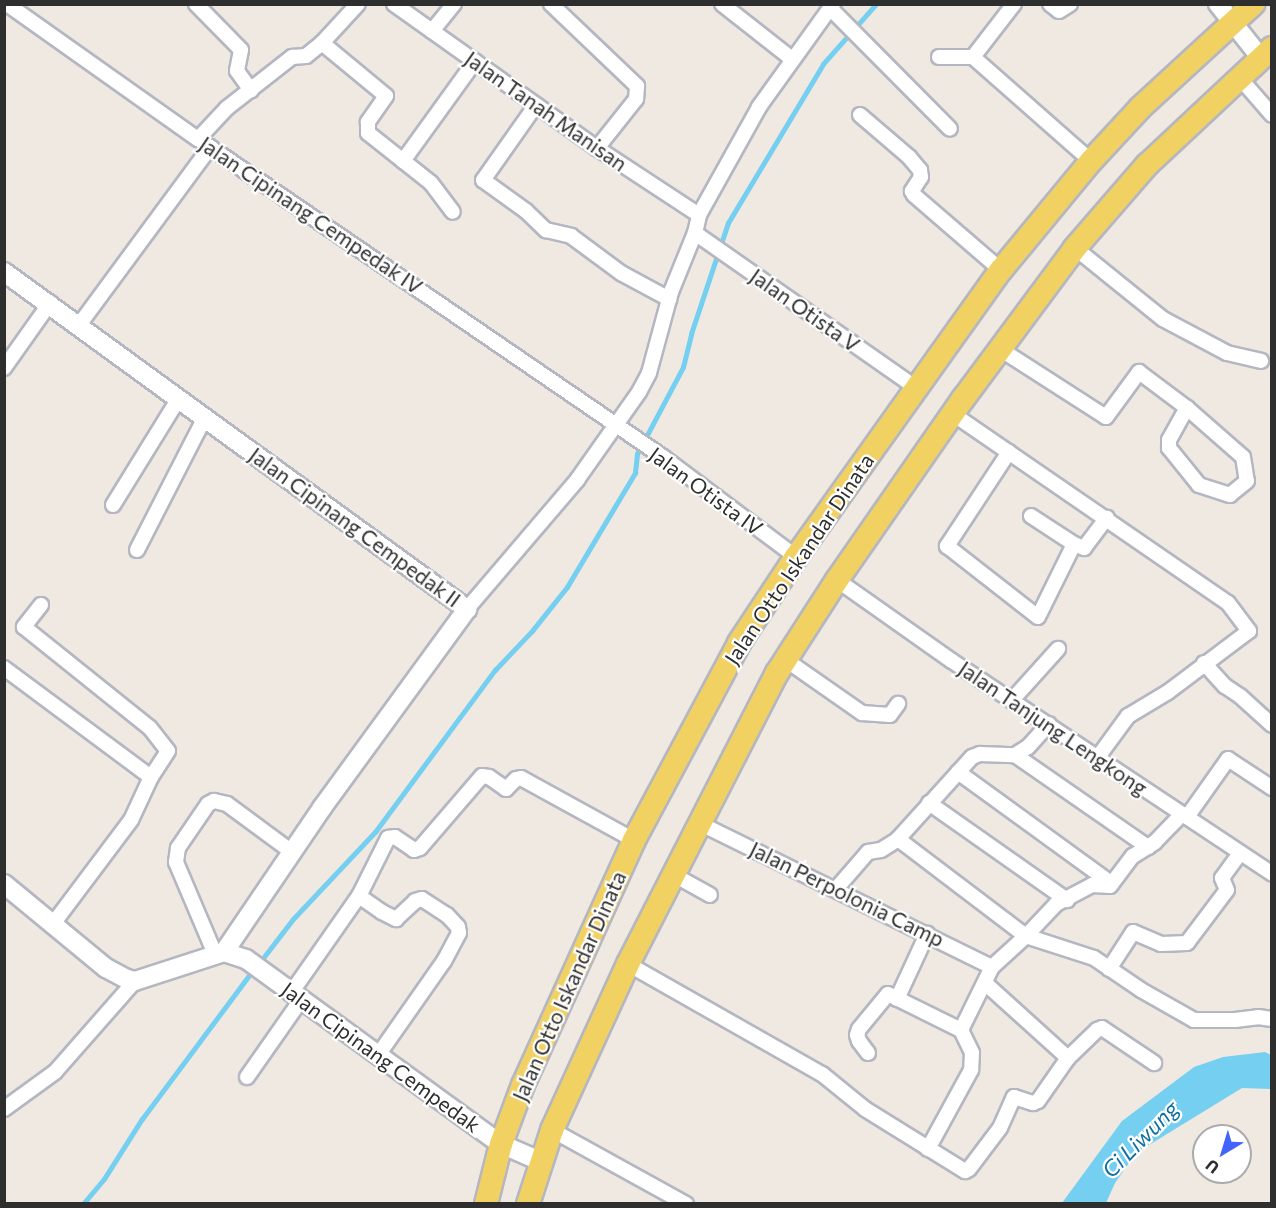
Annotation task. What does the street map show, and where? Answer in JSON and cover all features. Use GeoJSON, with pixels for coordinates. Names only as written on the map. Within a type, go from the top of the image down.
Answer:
{"type":"FeatureCollection","features":[{"type":"Feature","properties":{"kind":"main road","name":"Jalan Otto Iskandar Dinata"},"geometry":{"type":"LineString","coordinates":[[486,1203],[501,1144],[523,1085],[634,840],[739,643],[915,387],[1001,270],[1091,161],[1140,108],[1253,4]]}},
{"type":"Feature","properties":{"kind":"main road","name":"Jalan Otto Iskandar Dinata"},"geometry":{"type":"LineString","coordinates":[[528,1203],[552,1130],[628,964],[752,720],[786,660],[837,580],[953,414],[1075,248],[1147,165],[1266,53]]}},
{"type":"Feature","properties":{"kind":"street","name":"Jalan Cipinang Cempedak IV"},"geometry":{"type":"LineString","coordinates":[[7,4],[204,143],[476,327],[616,426]]}},
{"type":"Feature","properties":{"kind":"street"},"geometry":{"type":"LineString","coordinates":[[196,4],[241,50],[237,71],[251,90]]}},
{"type":"Feature","properties":{"kind":"street"},"geometry":{"type":"LineString","coordinates":[[79,325],[227,108],[292,57],[306,56],[322,43],[358,4]]}},
{"type":"Feature","properties":{"kind":"street","name":"Jalan Tanah Manisan"},"geometry":{"type":"LineString","coordinates":[[394,4],[597,148],[699,215]]}},
{"type":"Feature","properties":{"kind":"street"},"geometry":{"type":"LineString","coordinates":[[432,30],[454,4]]}},
{"type":"Feature","properties":{"kind":"street"},"geometry":{"type":"LineString","coordinates":[[551,4],[637,86],[636,99],[597,148]]}},
{"type":"Feature","properties":{"kind":"street"},"geometry":{"type":"LineString","coordinates":[[722,4],[792,59]]}},
{"type":"Feature","properties":{"kind":"street"},"geometry":{"type":"LineString","coordinates":[[973,57],[1014,4]]}},
{"type":"Feature","properties":{"kind":"street"},"geometry":{"type":"LineString","coordinates":[[1050,4],[1059,11],[1070,4]]}},
{"type":"Feature","properties":{"kind":"street"},"geometry":{"type":"LineString","coordinates":[[1218,4],[1233,22],[1266,53]]}},
{"type":"Feature","properties":{"kind":"street"},"geometry":{"type":"LineString","coordinates":[[467,609],[577,480],[645,381],[669,299],[699,215],[759,107],[831,6],[851,30],[950,129]]}},
{"type":"Feature","properties":{"kind":"street"},"geometry":{"type":"LineString","coordinates":[[322,43],[385,94],[386,100],[368,122],[366,130],[431,183],[453,212]]}},
{"type":"Feature","properties":{"kind":"street"},"geometry":{"type":"LineString","coordinates":[[939,57],[973,57],[1091,161]]}},
{"type":"Feature","properties":{"kind":"street"},"geometry":{"type":"LineString","coordinates":[[403,161],[475,61]]}},
{"type":"Feature","properties":{"kind":"street"},"geometry":{"type":"LineString","coordinates":[[1239,77],[1272,115]]}},
{"type":"Feature","properties":{"kind":"street"},"geometry":{"type":"LineString","coordinates":[[536,105],[483,180],[546,230],[571,236],[621,273],[669,299]]}},
{"type":"Feature","properties":{"kind":"street"},"geometry":{"type":"LineString","coordinates":[[860,115],[909,157],[920,170],[921,177],[912,190],[914,195],[1001,270]]}},
{"type":"Feature","properties":{"kind":"street","name":"Jalan Otista V"},"geometry":{"type":"LineString","coordinates":[[694,233],[915,387]]}},
{"type":"Feature","properties":{"kind":"street"},"geometry":{"type":"LineString","coordinates":[[1075,248],[1163,319],[1227,353],[1261,361]]}},
{"type":"Feature","properties":{"kind":"street","name":"Jalan Cipinang Cempedak II"},"geometry":{"type":"LineString","coordinates":[[4,272],[50,303],[467,609],[220,953]]}},
{"type":"Feature","properties":{"kind":"street"},"geometry":{"type":"LineString","coordinates":[[4,368],[50,303]]}},
{"type":"Feature","properties":{"kind":"street"},"geometry":{"type":"LineString","coordinates":[[1000,349],[1106,417],[1138,372],[1187,408],[1243,456],[1247,481],[1230,495],[1199,485],[1169,448],[1169,440],[1187,408]]}},
{"type":"Feature","properties":{"kind":"street"},"geometry":{"type":"LineString","coordinates":[[113,506],[179,398]]}},
{"type":"Feature","properties":{"kind":"street"},"geometry":{"type":"LineString","coordinates":[[953,414],[1228,603],[1249,630],[1247,634],[1204,663],[1168,692],[1128,716],[1098,757]]}},
{"type":"Feature","properties":{"kind":"street"},"geometry":{"type":"LineString","coordinates":[[136,550],[205,417]]}},
{"type":"Feature","properties":{"kind":"street","name":"Jalan Otista IV"},"geometry":{"type":"LineString","coordinates":[[616,426],[663,457],[796,557]]}},
{"type":"Feature","properties":{"kind":"street"},"geometry":{"type":"LineString","coordinates":[[1009,452],[947,546],[1038,617],[1074,544]]}},
{"type":"Feature","properties":{"kind":"street"},"geometry":{"type":"LineString","coordinates":[[1031,516],[1084,548],[1107,518]]}},
{"type":"Feature","properties":{"kind":"street","name":"Jalan Tanjung Lengkong"},"geometry":{"type":"LineString","coordinates":[[837,580],[1272,874]]}},
{"type":"Feature","properties":{"kind":"street"},"geometry":{"type":"LineString","coordinates":[[41,604],[24,627],[150,728],[168,751],[151,777],[131,820],[53,924]]}},
{"type":"Feature","properties":{"kind":"street"},"geometry":{"type":"LineString","coordinates":[[1012,700],[1058,649]]}},
{"type":"Feature","properties":{"kind":"street"},"geometry":{"type":"LineString","coordinates":[[786,660],[862,714],[890,715],[898,704]]}},
{"type":"Feature","properties":{"kind":"street"},"geometry":{"type":"LineString","coordinates":[[1204,663],[1225,686],[1272,725]]}},
{"type":"Feature","properties":{"kind":"street"},"geometry":{"type":"LineString","coordinates":[[4,668],[151,777]]}},
{"type":"Feature","properties":{"kind":"street"},"geometry":{"type":"LineString","coordinates":[[836,889],[868,852],[881,850],[898,839],[975,755],[1015,755],[1028,747],[1048,724]]}},
{"type":"Feature","properties":{"kind":"street"},"geometry":{"type":"LineString","coordinates":[[1015,755],[1148,847]]}},
{"type":"Feature","properties":{"kind":"street"},"geometry":{"type":"LineString","coordinates":[[961,1030],[992,967],[1049,914],[1054,905],[1092,885],[1107,887],[1112,884],[1133,856],[1148,847],[1185,816],[1228,759],[1272,788]]}},
{"type":"Feature","properties":{"kind":"street"},"geometry":{"type":"LineString","coordinates":[[958,772],[1112,884]]}},
{"type":"Feature","properties":{"kind":"street"},"geometry":{"type":"LineString","coordinates":[[248,1077],[291,993],[360,896],[388,838],[394,837],[414,850],[420,848],[484,776],[506,789],[516,779],[521,778],[634,840]]}},
{"type":"Feature","properties":{"kind":"street"},"geometry":{"type":"LineString","coordinates":[[4,1109],[55,1072],[135,981],[220,953],[176,862],[178,848],[208,804],[214,801],[227,804],[292,852]]}},
{"type":"Feature","properties":{"kind":"street"},"geometry":{"type":"LineString","coordinates":[[929,803],[1067,900]]}},
{"type":"Feature","properties":{"kind":"street","name":"Jalan Perpolonia Camp"},"geometry":{"type":"LineString","coordinates":[[700,824],[992,967]]}},
{"type":"Feature","properties":{"kind":"street"},"geometry":{"type":"LineString","coordinates":[[898,839],[1026,936],[1094,958],[1108,969],[1194,1020],[1235,1020],[1258,1017],[1272,1019]]}},
{"type":"Feature","properties":{"kind":"street"},"geometry":{"type":"LineString","coordinates":[[1108,969],[1133,932],[1161,944],[1187,943],[1227,890],[1222,878],[1240,853]]}},
{"type":"Feature","properties":{"kind":"street"},"geometry":{"type":"LineString","coordinates":[[674,875],[710,895]]}},
{"type":"Feature","properties":{"kind":"street"},"geometry":{"type":"LineString","coordinates":[[4,884],[106,968],[135,981]]}},
{"type":"Feature","properties":{"kind":"street"},"geometry":{"type":"LineString","coordinates":[[360,896],[396,919],[416,901],[422,899],[447,915],[458,927],[459,933],[444,961],[379,1054]]}},
{"type":"Feature","properties":{"kind":"street"},"geometry":{"type":"LineString","coordinates":[[897,999],[927,934]]}},
{"type":"Feature","properties":{"kind":"street","name":"Jalan Cipinang Cempedak"},"geometry":{"type":"LineString","coordinates":[[220,953],[251,963],[501,1144],[540,1161]]}},
{"type":"Feature","properties":{"kind":"street"},"geometry":{"type":"LineString","coordinates":[[628,964],[827,1077],[865,1109],[965,1171],[969,1169],[1000,1128],[1014,1098],[1033,1103],[1038,1101],[1068,1058],[1096,1030],[1102,1028],[1154,1063]]}},
{"type":"Feature","properties":{"kind":"street"},"geometry":{"type":"LineString","coordinates":[[985,983],[1068,1058]]}},
{"type":"Feature","properties":{"kind":"street"},"geometry":{"type":"LineString","coordinates":[[868,1053],[857,1035],[859,1029],[884,996],[888,994],[961,1030],[972,1053],[971,1071],[928,1149]]}},
{"type":"Feature","properties":{"kind":"street"},"geometry":{"type":"LineString","coordinates":[[552,1130],[686,1203]]}},
{"type":"Feature","properties":{"kind":"water","name":"Ci Liwung"},"geometry":{"type":"Polygon","coordinates":[[[1265,1052],[1271,1055],[1271,1089],[1242,1088],[1136,1153],[1115,1183],[1106,1203],[1062,1203],[1122,1121],[1194,1067],[1223,1057],[1265,1052]]]}},
{"type":"Feature","properties":{"kind":"waterway"},"geometry":{"type":"LineString","coordinates":[[260,962],[293,919],[375,832],[495,670],[532,631],[567,587],[635,473],[637,454],[683,367],[691,334],[728,223],[823,64],[876,4]]}},
{"type":"Feature","properties":{"kind":"waterway"},"geometry":{"type":"LineString","coordinates":[[83,1204],[104,1179],[142,1119],[254,969]]}}]}
